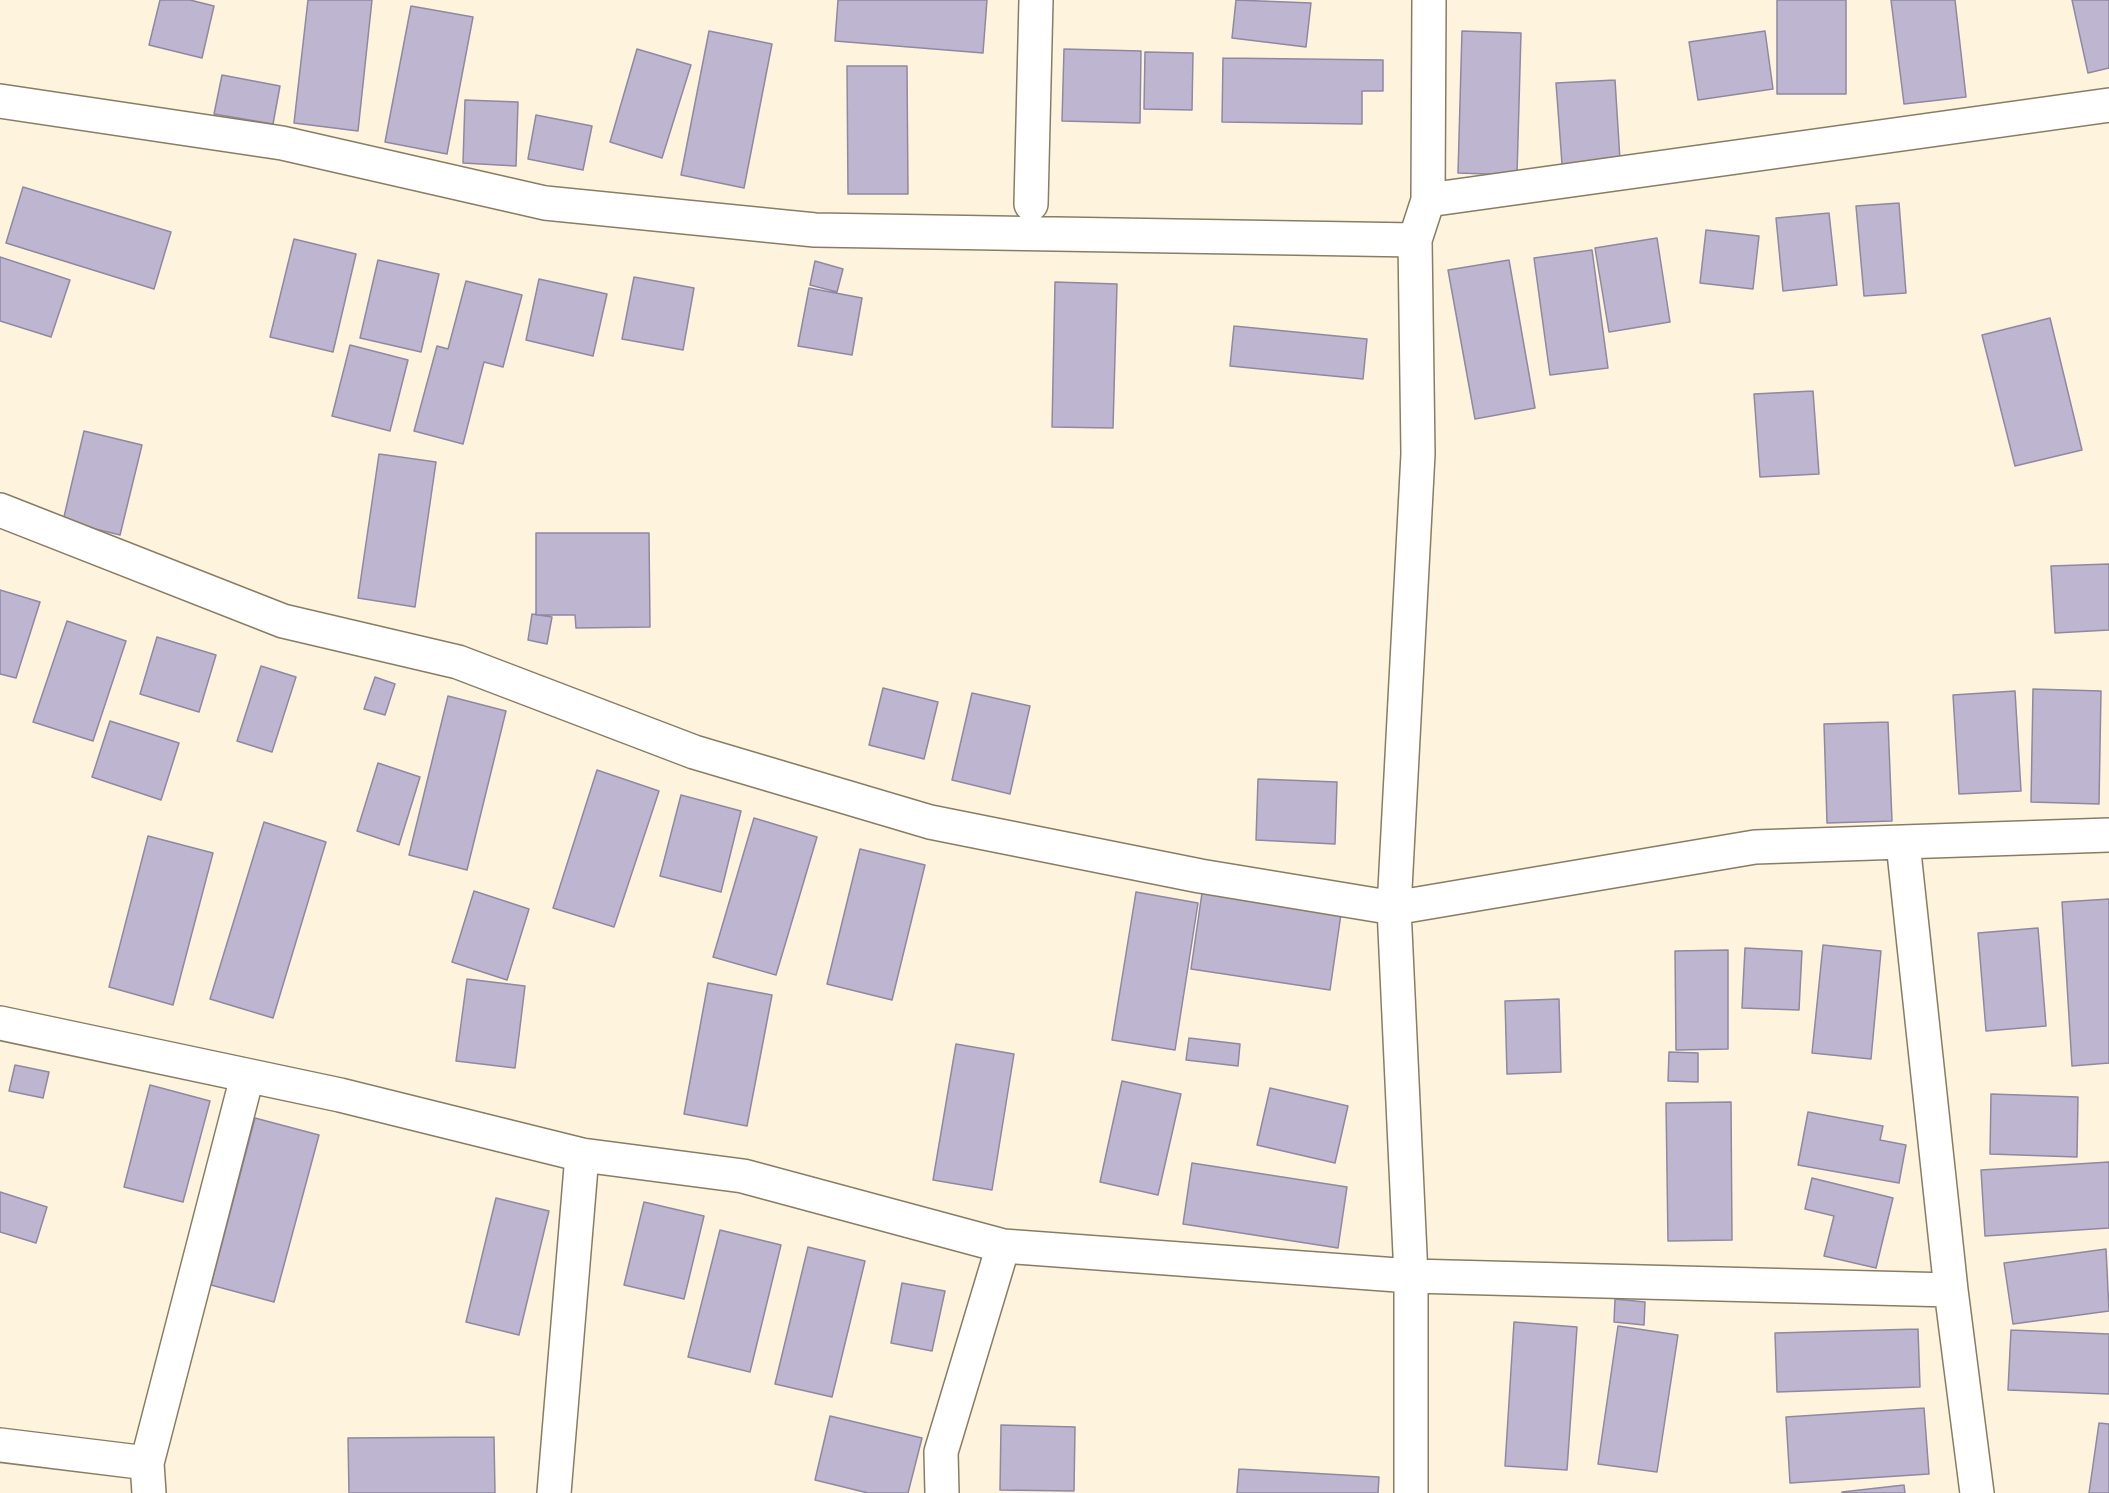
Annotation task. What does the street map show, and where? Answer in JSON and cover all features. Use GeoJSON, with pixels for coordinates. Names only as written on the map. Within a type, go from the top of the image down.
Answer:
{"type":"FeatureCollection","features":[{"type":"Feature","properties":{"kind":"street"},"geometry":{"type":"LineString","coordinates":[[1031,204],[1036,0]]}},
{"type":"Feature","properties":{"kind":"street"},"geometry":{"type":"LineString","coordinates":[[1411,1493],[1411,1276],[1394,908],[1418,454],[1414,240],[1428,200],[1429,0]]}},
{"type":"Feature","properties":{"kind":"street"},"geometry":{"type":"LineString","coordinates":[[0,101],[282,143],[545,203],[815,230],[1414,240]]}},
{"type":"Feature","properties":{"kind":"street"},"geometry":{"type":"LineString","coordinates":[[1428,200],[2109,105]]}},
{"type":"Feature","properties":{"kind":"street"},"geometry":{"type":"LineString","coordinates":[[0,510],[284,621],[458,662],[694,752],[930,822],[1200,876],[1394,908],[1755,848],[2109,835]]}},
{"type":"Feature","properties":{"kind":"street"},"geometry":{"type":"LineString","coordinates":[[1903,843],[1951,1290],[1977,1493]]}},
{"type":"Feature","properties":{"kind":"street"},"geometry":{"type":"LineString","coordinates":[[0,1023],[340,1095],[582,1155],[743,1176],[1003,1246],[1411,1276],[1951,1290]]}},
{"type":"Feature","properties":{"kind":"street"},"geometry":{"type":"LineString","coordinates":[[0,1445],[148,1478],[247,1077]]}},
{"type":"Feature","properties":{"kind":"street"},"geometry":{"type":"LineString","coordinates":[[554,1493],[582,1155]]}},
{"type":"Feature","properties":{"kind":"street"},"geometry":{"type":"LineString","coordinates":[[942,1493],[941,1452],[1003,1246]]}},
{"type":"Feature","properties":{"kind":"building"},"geometry":{"type":"Polygon","coordinates":[[[160,0],[190,0],[214,6],[202,58],[149,45],[160,0]]]}},
{"type":"Feature","properties":{"kind":"building"},"geometry":{"type":"Polygon","coordinates":[[[308,0],[372,0],[358,131],[294,123],[308,0]]]}},
{"type":"Feature","properties":{"kind":"building"},"geometry":{"type":"Polygon","coordinates":[[[838,0],[987,0],[983,53],[835,41],[838,0]]]}},
{"type":"Feature","properties":{"kind":"building"},"geometry":{"type":"Polygon","coordinates":[[[1236,0],[1311,3],[1306,47],[1232,38],[1236,0]]]}},
{"type":"Feature","properties":{"kind":"building"},"geometry":{"type":"Polygon","coordinates":[[[1777,0],[1846,0],[1846,94],[1777,94],[1777,0]]]}},
{"type":"Feature","properties":{"kind":"building"},"geometry":{"type":"Polygon","coordinates":[[[1891,0],[1955,0],[1966,97],[1904,104],[1891,0]]]}},
{"type":"Feature","properties":{"kind":"building"},"geometry":{"type":"Polygon","coordinates":[[[2072,0],[2109,0],[2109,68],[2088,73],[2072,0]]]}},
{"type":"Feature","properties":{"kind":"building"},"geometry":{"type":"Polygon","coordinates":[[[411,6],[473,17],[447,154],[385,142],[411,6]]]}},
{"type":"Feature","properties":{"kind":"building"},"geometry":{"type":"Polygon","coordinates":[[[709,31],[772,44],[744,188],[681,175],[709,31]]]}},
{"type":"Feature","properties":{"kind":"building"},"geometry":{"type":"Polygon","coordinates":[[[1462,31],[1521,33],[1517,175],[1458,173],[1462,31]]]}},
{"type":"Feature","properties":{"kind":"building"},"geometry":{"type":"Polygon","coordinates":[[[1765,31],[1773,89],[1698,100],[1689,42],[1765,31]]]}},
{"type":"Feature","properties":{"kind":"building"},"geometry":{"type":"Polygon","coordinates":[[[637,49],[691,65],[662,158],[610,142],[637,49]]]}},
{"type":"Feature","properties":{"kind":"building"},"geometry":{"type":"Polygon","coordinates":[[[1064,49],[1141,51],[1140,123],[1062,121],[1064,49]]]}},
{"type":"Feature","properties":{"kind":"building"},"geometry":{"type":"Polygon","coordinates":[[[1145,52],[1193,53],[1192,110],[1144,109],[1145,52]]]}},
{"type":"Feature","properties":{"kind":"building"},"geometry":{"type":"Polygon","coordinates":[[[1223,58],[1383,60],[1383,91],[1362,91],[1362,124],[1222,122],[1223,58]]]}},
{"type":"Feature","properties":{"kind":"building"},"geometry":{"type":"Polygon","coordinates":[[[847,66],[907,66],[908,194],[848,194],[847,66]]]}},
{"type":"Feature","properties":{"kind":"building"},"geometry":{"type":"Polygon","coordinates":[[[222,75],[280,86],[273,124],[214,114],[222,75]]]}},
{"type":"Feature","properties":{"kind":"building"},"geometry":{"type":"Polygon","coordinates":[[[1615,80],[1620,160],[1562,164],[1556,83],[1615,80]]]}},
{"type":"Feature","properties":{"kind":"building"},"geometry":{"type":"Polygon","coordinates":[[[465,100],[518,102],[516,166],[463,163],[465,100]]]}},
{"type":"Feature","properties":{"kind":"building"},"geometry":{"type":"Polygon","coordinates":[[[536,115],[592,126],[583,170],[528,159],[536,115]]]}},
{"type":"Feature","properties":{"kind":"building"},"geometry":{"type":"Polygon","coordinates":[[[23,187],[171,232],[154,289],[6,243],[23,187]]]}},
{"type":"Feature","properties":{"kind":"building"},"geometry":{"type":"Polygon","coordinates":[[[1899,203],[1906,293],[1864,296],[1856,206],[1899,203]]]}},
{"type":"Feature","properties":{"kind":"building"},"geometry":{"type":"Polygon","coordinates":[[[1829,213],[1837,285],[1783,291],[1776,218],[1829,213]]]}},
{"type":"Feature","properties":{"kind":"building"},"geometry":{"type":"Polygon","coordinates":[[[1706,230],[1759,236],[1753,289],[1700,283],[1706,230]]]}},
{"type":"Feature","properties":{"kind":"building"},"geometry":{"type":"Polygon","coordinates":[[[1657,238],[1670,322],[1609,332],[1595,248],[1657,238]]]}},
{"type":"Feature","properties":{"kind":"building"},"geometry":{"type":"Polygon","coordinates":[[[294,239],[356,254],[333,352],[270,337],[294,239]]]}},
{"type":"Feature","properties":{"kind":"building"},"geometry":{"type":"Polygon","coordinates":[[[1592,250],[1608,368],[1550,375],[1534,258],[1592,250]]]}},
{"type":"Feature","properties":{"kind":"building"},"geometry":{"type":"Polygon","coordinates":[[[0,257],[70,280],[51,337],[0,321],[0,257]]]}},
{"type":"Feature","properties":{"kind":"building"},"geometry":{"type":"Polygon","coordinates":[[[378,260],[439,274],[421,352],[360,338],[378,260]]]}},
{"type":"Feature","properties":{"kind":"building"},"geometry":{"type":"Polygon","coordinates":[[[1509,260],[1535,408],[1475,419],[1448,270],[1509,260]]]}},
{"type":"Feature","properties":{"kind":"building"},"geometry":{"type":"Polygon","coordinates":[[[815,261],[843,269],[837,292],[810,285],[815,261]]]}},
{"type":"Feature","properties":{"kind":"building"},"geometry":{"type":"Polygon","coordinates":[[[634,277],[694,288],[683,350],[622,339],[634,277]]]}},
{"type":"Feature","properties":{"kind":"building"},"geometry":{"type":"Polygon","coordinates":[[[539,279],[607,294],[593,356],[526,340],[539,279]]]}},
{"type":"Feature","properties":{"kind":"building"},"geometry":{"type":"Polygon","coordinates":[[[466,281],[522,295],[503,367],[484,362],[463,444],[414,431],[437,346],[448,349],[466,281]]]}},
{"type":"Feature","properties":{"kind":"building"},"geometry":{"type":"Polygon","coordinates":[[[1055,282],[1117,284],[1113,428],[1052,427],[1055,282]]]}},
{"type":"Feature","properties":{"kind":"building"},"geometry":{"type":"Polygon","coordinates":[[[809,288],[862,298],[852,355],[798,346],[809,288]]]}},
{"type":"Feature","properties":{"kind":"building"},"geometry":{"type":"Polygon","coordinates":[[[2050,318],[2082,450],[2015,466],[1982,335],[2050,318]]]}},
{"type":"Feature","properties":{"kind":"building"},"geometry":{"type":"Polygon","coordinates":[[[1234,326],[1367,339],[1363,379],[1230,366],[1234,326]]]}},
{"type":"Feature","properties":{"kind":"building"},"geometry":{"type":"Polygon","coordinates":[[[350,345],[408,360],[390,431],[332,416],[350,345]]]}},
{"type":"Feature","properties":{"kind":"building"},"geometry":{"type":"Polygon","coordinates":[[[1813,391],[1819,474],[1760,477],[1754,394],[1813,391]]]}},
{"type":"Feature","properties":{"kind":"building"},"geometry":{"type":"Polygon","coordinates":[[[84,431],[142,445],[120,535],[63,521],[84,431]]]}},
{"type":"Feature","properties":{"kind":"building"},"geometry":{"type":"Polygon","coordinates":[[[379,454],[436,462],[415,607],[358,598],[379,454]]]}},
{"type":"Feature","properties":{"kind":"building"},"geometry":{"type":"Polygon","coordinates":[[[536,533],[649,533],[650,627],[576,628],[575,615],[536,615],[536,533]]]}},
{"type":"Feature","properties":{"kind":"building"},"geometry":{"type":"Polygon","coordinates":[[[2109,564],[2109,630],[2055,633],[2051,566],[2109,564]]]}},
{"type":"Feature","properties":{"kind":"building"},"geometry":{"type":"Polygon","coordinates":[[[0,590],[40,602],[16,678],[0,674],[0,590]]]}},
{"type":"Feature","properties":{"kind":"building"},"geometry":{"type":"Polygon","coordinates":[[[532,614],[552,617],[547,644],[528,640],[532,614]]]}},
{"type":"Feature","properties":{"kind":"building"},"geometry":{"type":"Polygon","coordinates":[[[67,621],[126,641],[93,741],[33,722],[67,621]]]}},
{"type":"Feature","properties":{"kind":"building"},"geometry":{"type":"Polygon","coordinates":[[[157,637],[216,655],[199,712],[140,694],[157,637]]]}},
{"type":"Feature","properties":{"kind":"building"},"geometry":{"type":"Polygon","coordinates":[[[261,666],[296,677],[272,752],[237,741],[261,666]]]}},
{"type":"Feature","properties":{"kind":"building"},"geometry":{"type":"Polygon","coordinates":[[[375,677],[395,684],[385,715],[364,709],[375,677]]]}},
{"type":"Feature","properties":{"kind":"building"},"geometry":{"type":"Polygon","coordinates":[[[883,688],[938,702],[924,759],[869,745],[883,688]]]}},
{"type":"Feature","properties":{"kind":"building"},"geometry":{"type":"Polygon","coordinates":[[[2033,689],[2101,691],[2099,804],[2031,802],[2033,689]]]}},
{"type":"Feature","properties":{"kind":"building"},"geometry":{"type":"Polygon","coordinates":[[[2015,691],[2021,791],[1959,794],[1953,695],[2015,691]]]}},
{"type":"Feature","properties":{"kind":"building"},"geometry":{"type":"Polygon","coordinates":[[[972,693],[1030,706],[1010,794],[952,780],[972,693]]]}},
{"type":"Feature","properties":{"kind":"building"},"geometry":{"type":"Polygon","coordinates":[[[448,696],[506,711],[467,870],[409,855],[448,696]]]}},
{"type":"Feature","properties":{"kind":"building"},"geometry":{"type":"Polygon","coordinates":[[[110,721],[179,743],[161,800],[92,777],[110,721]]]}},
{"type":"Feature","properties":{"kind":"building"},"geometry":{"type":"Polygon","coordinates":[[[1888,722],[1892,821],[1827,823],[1824,724],[1888,722]]]}},
{"type":"Feature","properties":{"kind":"building"},"geometry":{"type":"Polygon","coordinates":[[[378,763],[420,777],[399,845],[357,831],[378,763]]]}},
{"type":"Feature","properties":{"kind":"building"},"geometry":{"type":"Polygon","coordinates":[[[597,770],[659,791],[614,927],[553,908],[597,770]]]}},
{"type":"Feature","properties":{"kind":"building"},"geometry":{"type":"Polygon","coordinates":[[[1258,779],[1337,782],[1335,844],[1256,840],[1258,779]]]}},
{"type":"Feature","properties":{"kind":"building"},"geometry":{"type":"Polygon","coordinates":[[[681,795],[741,811],[721,892],[660,876],[681,795]]]}},
{"type":"Feature","properties":{"kind":"building"},"geometry":{"type":"Polygon","coordinates":[[[754,818],[817,837],[776,975],[713,957],[754,818]]]}},
{"type":"Feature","properties":{"kind":"building"},"geometry":{"type":"Polygon","coordinates":[[[264,822],[326,842],[273,1018],[210,999],[264,822]]]}},
{"type":"Feature","properties":{"kind":"building"},"geometry":{"type":"Polygon","coordinates":[[[148,836],[213,853],[173,1005],[109,987],[148,836]]]}},
{"type":"Feature","properties":{"kind":"building"},"geometry":{"type":"Polygon","coordinates":[[[860,849],[925,865],[892,1000],[827,984],[860,849]]]}},
{"type":"Feature","properties":{"kind":"building"},"geometry":{"type":"Polygon","coordinates":[[[474,891],[529,909],[507,980],[452,962],[474,891]]]}},
{"type":"Feature","properties":{"kind":"building"},"geometry":{"type":"Polygon","coordinates":[[[1136,892],[1198,903],[1175,1050],[1112,1040],[1136,892]]]}},
{"type":"Feature","properties":{"kind":"building"},"geometry":{"type":"Polygon","coordinates":[[[1202,893],[1341,914],[1330,990],[1191,969],[1202,893]]]}},
{"type":"Feature","properties":{"kind":"building"},"geometry":{"type":"Polygon","coordinates":[[[2109,899],[2109,1063],[2072,1066],[2062,902],[2109,899]]]}},
{"type":"Feature","properties":{"kind":"building"},"geometry":{"type":"Polygon","coordinates":[[[2038,928],[2046,1026],[1986,1031],[1978,933],[2038,928]]]}},
{"type":"Feature","properties":{"kind":"building"},"geometry":{"type":"Polygon","coordinates":[[[1823,945],[1881,951],[1871,1059],[1812,1053],[1823,945]]]}},
{"type":"Feature","properties":{"kind":"building"},"geometry":{"type":"Polygon","coordinates":[[[1745,948],[1802,951],[1799,1010],[1742,1008],[1745,948]]]}},
{"type":"Feature","properties":{"kind":"building"},"geometry":{"type":"Polygon","coordinates":[[[1728,950],[1728,1049],[1676,1050],[1675,951],[1728,950]]]}},
{"type":"Feature","properties":{"kind":"building"},"geometry":{"type":"Polygon","coordinates":[[[467,979],[525,986],[515,1068],[456,1061],[467,979]]]}},
{"type":"Feature","properties":{"kind":"building"},"geometry":{"type":"Polygon","coordinates":[[[708,983],[772,995],[747,1126],[684,1114],[708,983]]]}},
{"type":"Feature","properties":{"kind":"building"},"geometry":{"type":"Polygon","coordinates":[[[1559,999],[1561,1072],[1507,1074],[1505,1001],[1559,999]]]}},
{"type":"Feature","properties":{"kind":"building"},"geometry":{"type":"Polygon","coordinates":[[[1189,1038],[1240,1044],[1238,1066],[1186,1060],[1189,1038]]]}},
{"type":"Feature","properties":{"kind":"building"},"geometry":{"type":"Polygon","coordinates":[[[956,1044],[1014,1054],[992,1190],[933,1180],[956,1044]]]}},
{"type":"Feature","properties":{"kind":"building"},"geometry":{"type":"Polygon","coordinates":[[[1669,1052],[1698,1053],[1698,1082],[1668,1081],[1669,1052]]]}},
{"type":"Feature","properties":{"kind":"building"},"geometry":{"type":"Polygon","coordinates":[[[15,1065],[49,1072],[43,1098],[9,1091],[15,1065]]]}},
{"type":"Feature","properties":{"kind":"building"},"geometry":{"type":"Polygon","coordinates":[[[1122,1081],[1181,1094],[1158,1195],[1100,1182],[1122,1081]]]}},
{"type":"Feature","properties":{"kind":"building"},"geometry":{"type":"Polygon","coordinates":[[[150,1085],[210,1101],[183,1202],[124,1187],[150,1085]]]}},
{"type":"Feature","properties":{"kind":"building"},"geometry":{"type":"Polygon","coordinates":[[[1270,1088],[1348,1106],[1335,1163],[1257,1145],[1270,1088]]]}},
{"type":"Feature","properties":{"kind":"building"},"geometry":{"type":"Polygon","coordinates":[[[1991,1094],[2078,1097],[2077,1157],[1990,1154],[1991,1094]]]}},
{"type":"Feature","properties":{"kind":"building"},"geometry":{"type":"Polygon","coordinates":[[[1731,1102],[1732,1240],[1668,1241],[1666,1103],[1731,1102]]]}},
{"type":"Feature","properties":{"kind":"building"},"geometry":{"type":"Polygon","coordinates":[[[1808,1112],[1883,1126],[1880,1140],[1906,1145],[1899,1183],[1798,1165],[1808,1112]]]}},
{"type":"Feature","properties":{"kind":"building"},"geometry":{"type":"Polygon","coordinates":[[[255,1118],[319,1135],[274,1302],[211,1285],[255,1118]]]}},
{"type":"Feature","properties":{"kind":"building"},"geometry":{"type":"Polygon","coordinates":[[[2109,1162],[2109,1228],[1985,1236],[1981,1170],[2109,1162]]]}},
{"type":"Feature","properties":{"kind":"building"},"geometry":{"type":"Polygon","coordinates":[[[1192,1163],[1347,1187],[1338,1248],[1183,1224],[1192,1163]]]}},
{"type":"Feature","properties":{"kind":"building"},"geometry":{"type":"Polygon","coordinates":[[[1812,1178],[1893,1198],[1876,1268],[1824,1256],[1834,1216],[1805,1209],[1812,1178]]]}},
{"type":"Feature","properties":{"kind":"building"},"geometry":{"type":"Polygon","coordinates":[[[0,1192],[47,1207],[36,1243],[0,1232],[0,1192]]]}},
{"type":"Feature","properties":{"kind":"building"},"geometry":{"type":"Polygon","coordinates":[[[496,1198],[549,1211],[519,1335],[466,1322],[496,1198]]]}},
{"type":"Feature","properties":{"kind":"building"},"geometry":{"type":"Polygon","coordinates":[[[644,1202],[704,1216],[684,1299],[624,1285],[644,1202]]]}},
{"type":"Feature","properties":{"kind":"building"},"geometry":{"type":"Polygon","coordinates":[[[720,1230],[781,1245],[750,1372],[688,1357],[720,1230]]]}},
{"type":"Feature","properties":{"kind":"building"},"geometry":{"type":"Polygon","coordinates":[[[808,1247],[865,1261],[832,1397],[775,1384],[808,1247]]]}},
{"type":"Feature","properties":{"kind":"building"},"geometry":{"type":"Polygon","coordinates":[[[2106,1249],[2109,1311],[2013,1324],[2004,1263],[2106,1249]]]}},
{"type":"Feature","properties":{"kind":"building"},"geometry":{"type":"Polygon","coordinates":[[[902,1283],[945,1291],[932,1351],[891,1343],[902,1283]]]}},
{"type":"Feature","properties":{"kind":"building"},"geometry":{"type":"Polygon","coordinates":[[[1615,1299],[1645,1302],[1644,1325],[1614,1322],[1615,1299]]]}},
{"type":"Feature","properties":{"kind":"building"},"geometry":{"type":"Polygon","coordinates":[[[1514,1322],[1577,1327],[1567,1470],[1505,1466],[1514,1322]]]}},
{"type":"Feature","properties":{"kind":"building"},"geometry":{"type":"Polygon","coordinates":[[[1618,1326],[1678,1335],[1657,1472],[1598,1464],[1618,1326]]]}},
{"type":"Feature","properties":{"kind":"building"},"geometry":{"type":"Polygon","coordinates":[[[1918,1329],[1920,1387],[1777,1392],[1775,1333],[1918,1329]]]}},
{"type":"Feature","properties":{"kind":"building"},"geometry":{"type":"Polygon","coordinates":[[[2011,1330],[2109,1334],[2109,1394],[2008,1390],[2011,1330]]]}},
{"type":"Feature","properties":{"kind":"building"},"geometry":{"type":"Polygon","coordinates":[[[1924,1408],[1929,1474],[1790,1483],[1786,1417],[1924,1408]]]}},
{"type":"Feature","properties":{"kind":"building"},"geometry":{"type":"Polygon","coordinates":[[[830,1416],[922,1438],[908,1493],[868,1493],[815,1480],[830,1416]]]}},
{"type":"Feature","properties":{"kind":"building"},"geometry":{"type":"Polygon","coordinates":[[[2099,1423],[2109,1424],[2109,1493],[2089,1493],[2099,1423]]]}},
{"type":"Feature","properties":{"kind":"building"},"geometry":{"type":"Polygon","coordinates":[[[1001,1425],[1075,1427],[1074,1491],[1000,1490],[1001,1425]]]}},
{"type":"Feature","properties":{"kind":"building"},"geometry":{"type":"Polygon","coordinates":[[[494,1437],[495,1493],[349,1493],[348,1438],[494,1437]]]}},
{"type":"Feature","properties":{"kind":"building"},"geometry":{"type":"Polygon","coordinates":[[[1239,1469],[1379,1477],[1378,1493],[1237,1493],[1239,1469]]]}},
{"type":"Feature","properties":{"kind":"building"},"geometry":{"type":"Polygon","coordinates":[[[1904,1485],[1905,1493],[1842,1493],[1842,1492],[1904,1485]]]}}]}
